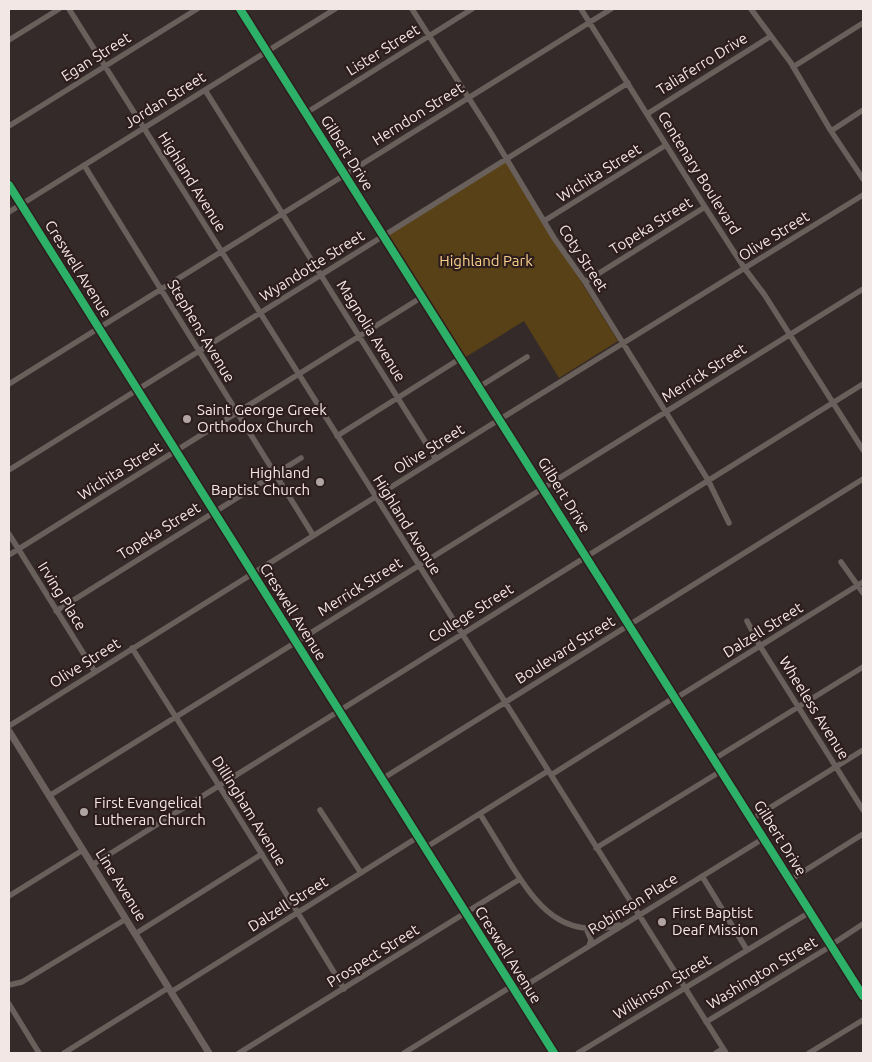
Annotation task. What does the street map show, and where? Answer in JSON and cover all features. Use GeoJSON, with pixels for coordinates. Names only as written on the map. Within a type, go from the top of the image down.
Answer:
{"type":"FeatureCollection","features":[{"type":"Feature","properties":{"kind":"main road","name":"Line Avenue"},"geometry":{"type":"LineString","coordinates":[[9,731],[209,1053]]}},
{"type":"Feature","properties":{"kind":"street"},"geometry":{"type":"LineString","coordinates":[[9,40],[59,9]]}},
{"type":"Feature","properties":{"kind":"street","name":"Highland Avenue"},"geometry":{"type":"LineString","coordinates":[[69,9],[336,436],[725,1051]]}},
{"type":"Feature","properties":{"kind":"street","name":"Egan Street"},"geometry":{"type":"LineString","coordinates":[[9,126],[197,9]]}},
{"type":"Feature","properties":{"kind":"street","name":"Gilbert Drive"},"geometry":{"type":"LineString","coordinates":[[240,9],[863,996]]}},
{"type":"Feature","properties":{"kind":"street","name":"Jordan Street"},"geometry":{"type":"LineString","coordinates":[[9,212],[335,9]]}},
{"type":"Feature","properties":{"kind":"street","name":"Coty Street"},"geometry":{"type":"LineString","coordinates":[[412,9],[507,159],[544,222],[585,282],[708,480],[729,523]]}},
{"type":"Feature","properties":{"kind":"street","name":"Lister Street"},"geometry":{"type":"LineString","coordinates":[[306,113],[472,9]]}},
{"type":"Feature","properties":{"kind":"street","name":"Centenary Boulevard"},"geometry":{"type":"LineString","coordinates":[[581,9],[705,207],[745,269],[764,294],[863,450]]}},
{"type":"Feature","properties":{"kind":"street","name":"Herndon Street"},"geometry":{"type":"LineString","coordinates":[[9,384],[610,9]]}},
{"type":"Feature","properties":{"kind":"street"},"geometry":{"type":"LineString","coordinates":[[751,9],[793,66],[863,179]]}},
{"type":"Feature","properties":{"kind":"street"},"geometry":{"type":"LineString","coordinates":[[793,66],[863,23]]}},
{"type":"Feature","properties":{"kind":"street","name":"Taliaferro Drive"},"geometry":{"type":"LineString","coordinates":[[647,114],[772,36]]}},
{"type":"Feature","properties":{"kind":"street","name":"Wyandotte Street"},"geometry":{"type":"LineString","coordinates":[[9,470],[628,84]]}},
{"type":"Feature","properties":{"kind":"street","name":"Magnolia Avenue"},"geometry":{"type":"LineString","coordinates":[[205,90],[436,459]]}},
{"type":"Feature","properties":{"kind":"street"},"geometry":{"type":"LineString","coordinates":[[832,131],[863,110]]}},
{"type":"Feature","properties":{"kind":"street","name":"Wichita Street"},"geometry":{"type":"LineString","coordinates":[[544,222],[666,145]]}},
{"type":"Feature","properties":{"kind":"street","name":"Stephens Avenue"},"geometry":{"type":"LineString","coordinates":[[84,165],[313,535]]}},
{"type":"Feature","properties":{"kind":"street","name":"Creswell Avenue"},"geometry":{"type":"LineString","coordinates":[[9,185],[554,1053]]}},
{"type":"Feature","properties":{"kind":"street","name":"Olive Street"},"geometry":{"type":"LineString","coordinates":[[9,726],[313,535],[863,195]]}},
{"type":"Feature","properties":{"kind":"street","name":"Topeka Street"},"geometry":{"type":"LineString","coordinates":[[585,282],[705,207]]}},
{"type":"Feature","properties":{"kind":"street","name":"Merrick Street"},"geometry":{"type":"LineString","coordinates":[[49,796],[863,288]]}},
{"type":"Feature","properties":{"kind":"street","name":"Wichita Street"},"geometry":{"type":"LineString","coordinates":[[9,555],[422,297]]}},
{"type":"Feature","properties":{"kind":"street"},"geometry":{"type":"LineString","coordinates":[[479,387],[527,357]]}},
{"type":"Feature","properties":{"kind":"street"},"geometry":{"type":"LineString","coordinates":[[336,436],[461,358]]}},
{"type":"Feature","properties":{"kind":"street","name":"College Street"},"geometry":{"type":"LineString","coordinates":[[92,865],[863,384]]}},
{"type":"Feature","properties":{"kind":"street","name":"Topeka Street"},"geometry":{"type":"LineString","coordinates":[[56,611],[301,458]]}},
{"type":"Feature","properties":{"kind":"street","name":"Boulevard Street"},"geometry":{"type":"LineString","coordinates":[[382,779],[863,479]]}},
{"type":"Feature","properties":{"kind":"street","name":"Irving Place"},"geometry":{"type":"LineString","coordinates":[[9,534],[95,672]]}},
{"type":"Feature","properties":{"kind":"street"},"geometry":{"type":"LineString","coordinates":[[842,562],[861,584],[863,593]]}},
{"type":"Feature","properties":{"kind":"street","name":"Dalzell Street"},"geometry":{"type":"LineString","coordinates":[[425,848],[861,584]]}},
{"type":"Feature","properties":{"kind":"street","name":"Wheeless Avenue"},"geometry":{"type":"LineString","coordinates":[[747,621],[760,646],[863,810]]}},
{"type":"Feature","properties":{"kind":"street","name":"Dillingham Avenue"},"geometry":{"type":"LineString","coordinates":[[132,648],[262,854],[344,989]]}},
{"type":"Feature","properties":{"kind":"street"},"geometry":{"type":"LineString","coordinates":[[714,759],[863,667]]}},
{"type":"Feature","properties":{"kind":"street"},"geometry":{"type":"LineString","coordinates":[[752,819],[863,750]]}},
{"type":"Feature","properties":{"kind":"street"},"geometry":{"type":"LineString","coordinates":[[596,848],[721,770]]}},
{"type":"Feature","properties":{"kind":"street"},"geometry":{"type":"LineString","coordinates":[[320,810],[361,873]]}},
{"type":"Feature","properties":{"kind":"street"},"geometry":{"type":"LineString","coordinates":[[480,814],[520,879],[547,912],[562,921],[586,928],[606,928],[626,923]]}},
{"type":"Feature","properties":{"kind":"street"},"geometry":{"type":"LineString","coordinates":[[790,880],[863,834]]}},
{"type":"Feature","properties":{"kind":"street","name":"Dalzell Street"},"geometry":{"type":"LineString","coordinates":[[64,1053],[298,912],[418,837]]}},
{"type":"Feature","properties":{"kind":"street","name":"Robinson Place"},"geometry":{"type":"LineString","coordinates":[[404,1053],[589,946],[764,838]]}},
{"type":"Feature","properties":{"kind":"street"},"geometry":{"type":"LineString","coordinates":[[9,896],[82,850]]}},
{"type":"Feature","properties":{"kind":"street"},"geometry":{"type":"LineString","coordinates":[[135,934],[262,854]]}},
{"type":"Feature","properties":{"kind":"street"},"geometry":{"type":"LineString","coordinates":[[702,876],[747,950]]}},
{"type":"Feature","properties":{"kind":"street","name":"Prospect Street"},"geometry":{"type":"LineString","coordinates":[[239,1053],[520,879]]}},
{"type":"Feature","properties":{"kind":"street","name":"Wilkinson Street"},"geometry":{"type":"LineString","coordinates":[[578,1053],[810,912]]}},
{"type":"Feature","properties":{"kind":"street"},"geometry":{"type":"LineString","coordinates":[[9,985],[22,982],[126,919]]}},
{"type":"Feature","properties":{"kind":"street","name":"Washington Street"},"geometry":{"type":"LineString","coordinates":[[706,1022],[863,924]]}},
{"type":"Feature","properties":{"kind":"street"},"geometry":{"type":"LineString","coordinates":[[586,928],[591,940],[589,946]]}},
{"type":"Feature","properties":{"kind":"street"},"geometry":{"type":"LineString","coordinates":[[9,1004],[39,1053]]}},
{"type":"Feature","properties":{"kind":"street"},"geometry":{"type":"LineString","coordinates":[[809,1053],[863,1020]]}},
{"type":"Feature","properties":{"kind":"street"},"geometry":{"type":"LineString","coordinates":[[716,1053],[725,1051]]}},
{"type":"Feature","properties":{"kind":"green space","name":"Highland Park"},"geometry":{"type":"Polygon","coordinates":[[[506,161],[618,341],[559,378],[524,321],[464,358],[387,236],[506,161]]]}},
{"type":"Feature","properties":{"kind":"cycle path"},"geometry":{"type":"LineString","coordinates":[[240,9],[863,996]]}},
{"type":"Feature","properties":{"kind":"cycle path"},"geometry":{"type":"LineString","coordinates":[[9,185],[554,1053]]}},
{"type":"Feature","properties":{"kind":"place","name":"Saint George Greek Orthodox Church"},"geometry":{"type":"Point","coordinates":[187,419]}},
{"type":"Feature","properties":{"kind":"place","name":"Highland Baptist Church"},"geometry":{"type":"Point","coordinates":[320,482]}},
{"type":"Feature","properties":{"kind":"place","name":"First Evangelical Lutheran Church"},"geometry":{"type":"Point","coordinates":[84,812]}},
{"type":"Feature","properties":{"kind":"place","name":"First Baptist Deaf Mission"},"geometry":{"type":"Point","coordinates":[662,922]}}]}
